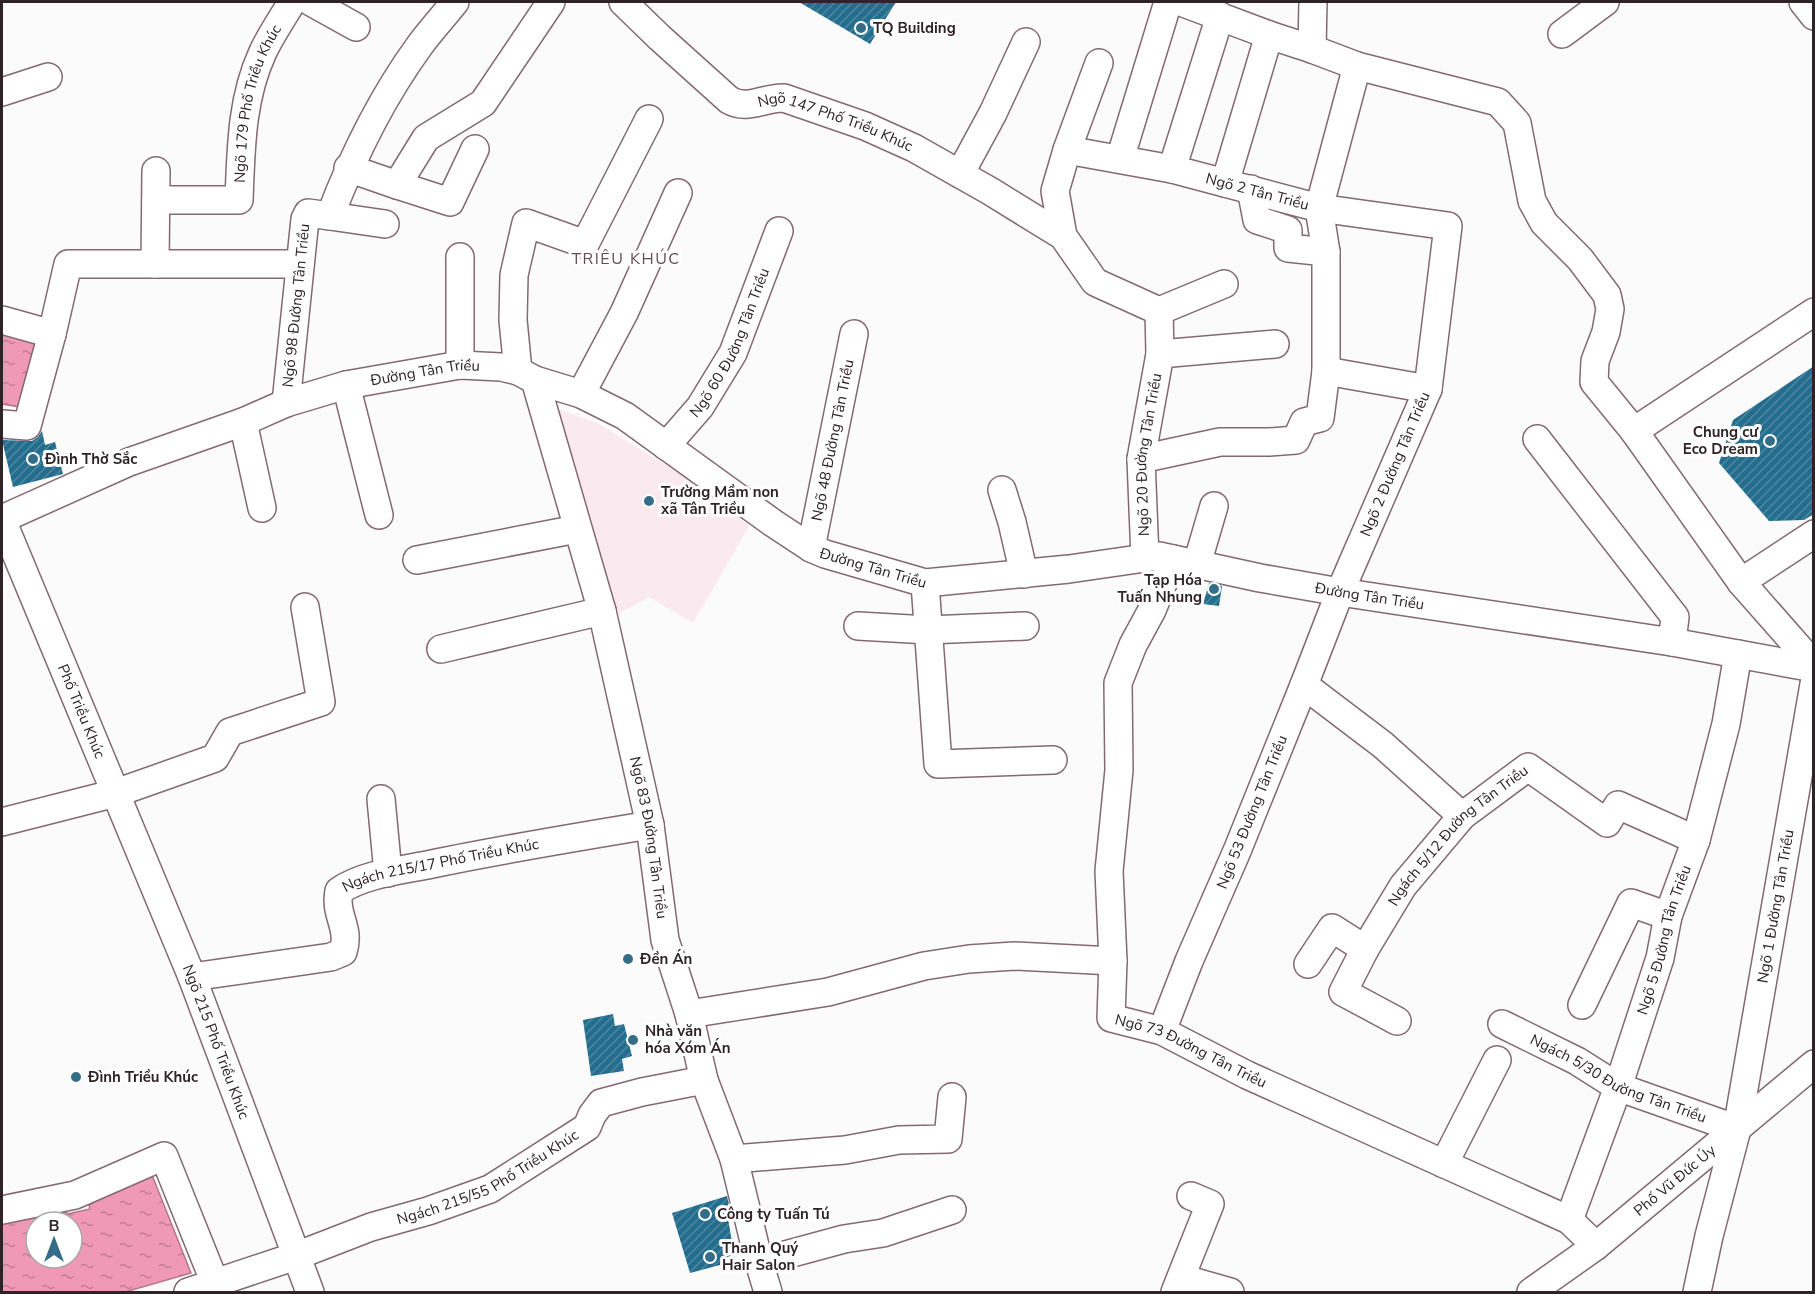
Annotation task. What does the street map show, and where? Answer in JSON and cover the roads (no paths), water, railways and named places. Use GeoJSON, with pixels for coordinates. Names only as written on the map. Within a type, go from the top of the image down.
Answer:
{"type":"FeatureCollection","features":[{"type":"Feature","properties":{"kind":"street","name":"Ngõ 179 Phố Triều Khúc"},"geometry":{"type":"LineString","coordinates":[[156,200],[239,200],[242,129],[251,82],[262,54],[291,2]]}},
{"type":"Feature","properties":{"kind":"street"},"geometry":{"type":"LineString","coordinates":[[311,2],[356,27]]}},
{"type":"Feature","properties":{"kind":"street","name":"Ngõ 98 Đường Tân Triều"},"geometry":{"type":"LineString","coordinates":[[286,402],[304,225],[308,213],[330,216],[348,168],[399,75],[421,43],[455,2]]}},
{"type":"Feature","properties":{"kind":"street"},"geometry":{"type":"LineString","coordinates":[[397,185],[426,138],[483,103],[550,2]]}},
{"type":"Feature","properties":{"kind":"street","name":"Ngõ 147 Phố Triều Khúc"},"geometry":{"type":"LineString","coordinates":[[622,2],[709,83],[736,104],[763,103],[778,98],[795,101],[865,126],[914,148],[1063,236]]}},
{"type":"Feature","properties":{"kind":"street"},"geometry":{"type":"LineString","coordinates":[[1120,159],[1168,2]]}},
{"type":"Feature","properties":{"kind":"street"},"geometry":{"type":"LineString","coordinates":[[1181,2],[1357,66],[1498,102],[1516,123],[1532,201],[1544,223],[1580,259],[1607,295],[1610,309],[1606,332],[1595,361],[1594,382],[1634,431],[1742,582],[1814,667]]}},
{"type":"Feature","properties":{"kind":"street"},"geometry":{"type":"LineString","coordinates":[[1312,49],[1313,2]]}},
{"type":"Feature","properties":{"kind":"street"},"geometry":{"type":"LineString","coordinates":[[1562,33],[1605,2]]}},
{"type":"Feature","properties":{"kind":"street"},"geometry":{"type":"LineString","coordinates":[[1803,2],[1814,16]]}},
{"type":"Feature","properties":{"kind":"street"},"geometry":{"type":"LineString","coordinates":[[1172,169],[1221,16]]}},
{"type":"Feature","properties":{"kind":"street"},"geometry":{"type":"LineString","coordinates":[[1225,183],[1269,35]]}},
{"type":"Feature","properties":{"kind":"street"},"geometry":{"type":"LineString","coordinates":[[960,174],[993,113],[1026,42]]}},
{"type":"Feature","properties":{"kind":"street"},"geometry":{"type":"LineString","coordinates":[[1099,63],[1055,191],[1063,236],[1095,282],[1159,311],[1224,284]]}},
{"type":"Feature","properties":{"kind":"street"},"geometry":{"type":"LineString","coordinates":[[1141,459],[1220,442],[1296,440],[1304,422],[1320,418],[1326,371],[1326,252],[1320,208],[1357,66]]}},
{"type":"Feature","properties":{"kind":"street"},"geometry":{"type":"LineString","coordinates":[[2,92],[48,77]]}},
{"type":"Feature","properties":{"kind":"street","name":"Ngõ 83 Đường Tân Triều"},"geometry":{"type":"LineString","coordinates":[[649,119],[585,244],[526,223],[514,275],[513,320],[527,375],[602,611],[650,825],[665,940],[689,1014],[704,1080],[734,1159],[768,1293]]}},
{"type":"Feature","properties":{"kind":"street"},"geometry":{"type":"LineString","coordinates":[[348,168],[450,202],[475,149]]}},
{"type":"Feature","properties":{"kind":"street","name":"Ngõ 2 Tân Triều"},"geometry":{"type":"LineString","coordinates":[[1068,150],[1172,169],[1320,208],[1448,226]]}},
{"type":"Feature","properties":{"kind":"street"},"geometry":{"type":"LineString","coordinates":[[155,264],[156,171]]}},
{"type":"Feature","properties":{"kind":"street"},"geometry":{"type":"LineString","coordinates":[[1251,189],[1257,220],[1288,230],[1288,248],[1326,252]]}},
{"type":"Feature","properties":{"kind":"street"},"geometry":{"type":"LineString","coordinates":[[581,394],[624,313],[678,193]]}},
{"type":"Feature","properties":{"kind":"street"},"geometry":{"type":"LineString","coordinates":[[330,216],[385,224]]}},
{"type":"Feature","properties":{"kind":"street","name":"Ngõ 2 Đường Tân Triều"},"geometry":{"type":"LineString","coordinates":[[1340,592],[1428,388],[1448,226]]}},
{"type":"Feature","properties":{"kind":"street","name":"Ngõ 60 Đường Tân Triều"},"geometry":{"type":"LineString","coordinates":[[666,446],[700,407],[733,353],[779,231]]}},
{"type":"Feature","properties":{"kind":"street"},"geometry":{"type":"LineString","coordinates":[[460,257],[460,365]]}},
{"type":"Feature","properties":{"kind":"street"},"geometry":{"type":"LineString","coordinates":[[2,424],[27,426],[68,264],[300,264]]}},
{"type":"Feature","properties":{"kind":"street","name":"Ngõ 20 Đường Tân Triều"},"geometry":{"type":"LineString","coordinates":[[1145,558],[1141,459],[1160,354],[1159,311]]}},
{"type":"Feature","properties":{"kind":"street"},"geometry":{"type":"LineString","coordinates":[[1634,431],[1814,312]]}},
{"type":"Feature","properties":{"kind":"street"},"geometry":{"type":"LineString","coordinates":[[2,320],[52,334]]}},
{"type":"Feature","properties":{"kind":"street","name":"Ngõ 48 Đường Tân Triều"},"geometry":{"type":"LineString","coordinates":[[811,548],[854,334]]}},
{"type":"Feature","properties":{"kind":"street","name":"Ngõ 20 Đường Tân Triều"},"geometry":{"type":"LineString","coordinates":[[1160,354],[1275,344]]}},
{"type":"Feature","properties":{"kind":"street","name":"Đường Tân Triều"},"geometry":{"type":"LineString","coordinates":[[2,519],[129,462],[243,422],[286,402],[346,385],[460,365],[501,367],[581,394],[625,416],[811,548],[925,583],[1069,569],[1158,556],[1340,592],[1672,642],[1814,667]]}},
{"type":"Feature","properties":{"kind":"street"},"geometry":{"type":"LineString","coordinates":[[1326,371],[1428,388]]}},
{"type":"Feature","properties":{"kind":"street"},"geometry":{"type":"LineString","coordinates":[[346,385],[379,515]]}},
{"type":"Feature","properties":{"kind":"street"},"geometry":{"type":"LineString","coordinates":[[243,422],[262,508]]}},
{"type":"Feature","properties":{"kind":"street"},"geometry":{"type":"LineString","coordinates":[[1537,439],[1675,617],[1672,642]]}},
{"type":"Feature","properties":{"kind":"street"},"geometry":{"type":"LineString","coordinates":[[1002,490],[1024,574]]}},
{"type":"Feature","properties":{"kind":"street","name":"Ngõ 73 Đường Tân Triều"},"geometry":{"type":"LineString","coordinates":[[1214,506],[1185,561],[1152,610],[1133,645],[1118,683],[1119,771],[1109,871],[1113,961],[1111,1018],[1162,1031],[1247,1075],[1569,1220],[1596,1246]]}},
{"type":"Feature","properties":{"kind":"street","name":"Phố Triều Khúc"},"geometry":{"type":"LineString","coordinates":[[2,519],[116,793]]}},
{"type":"Feature","properties":{"kind":"street"},"geometry":{"type":"LineString","coordinates":[[417,560],[577,529]]}},
{"type":"Feature","properties":{"kind":"street"},"geometry":{"type":"LineString","coordinates":[[1742,582],[1814,534]]}},
{"type":"Feature","properties":{"kind":"street"},"geometry":{"type":"LineString","coordinates":[[925,583],[938,764],[1053,760]]}},
{"type":"Feature","properties":{"kind":"street","name":"Ngõ 53 Đường Tân Triều"},"geometry":{"type":"LineString","coordinates":[[1162,1031],[1189,961],[1305,686],[1340,592]]}},
{"type":"Feature","properties":{"kind":"street"},"geometry":{"type":"LineString","coordinates":[[2,822],[116,793],[215,758],[230,732],[321,702],[305,607]]}},
{"type":"Feature","properties":{"kind":"street"},"geometry":{"type":"LineString","coordinates":[[441,649],[602,611]]}},
{"type":"Feature","properties":{"kind":"street"},"geometry":{"type":"LineString","coordinates":[[858,626],[928,630],[1025,626]]}},
{"type":"Feature","properties":{"kind":"street","name":"Ngõ 5 Đường Tân Triều"},"geometry":{"type":"LineString","coordinates":[[1569,1220],[1617,1087],[1660,958],[1668,916],[1696,840],[1726,724],[1738,654]]}},
{"type":"Feature","properties":{"kind":"street","name":"Ngõ 1 Đường Tân Triều"},"geometry":{"type":"LineString","coordinates":[[1697,1293],[1709,1236],[1737,1129],[1814,684]]}},
{"type":"Feature","properties":{"kind":"street"},"geometry":{"type":"LineString","coordinates":[[1305,686],[1383,745],[1462,816]]}},
{"type":"Feature","properties":{"kind":"street","name":"Ngách 5/12 Đường Tân Triều"},"geometry":{"type":"LineString","coordinates":[[1397,1021],[1343,992],[1365,949],[1402,886],[1462,816],[1528,767],[1607,823],[1618,805],[1696,840]]}},
{"type":"Feature","properties":{"kind":"street","name":"Ngõ 215 Phố Triều Khúc"},"geometry":{"type":"LineString","coordinates":[[116,793],[192,977],[310,1293]]}},
{"type":"Feature","properties":{"kind":"street"},"geometry":{"type":"LineString","coordinates":[[381,799],[388,873]]}},
{"type":"Feature","properties":{"kind":"street","name":"Ngách 215/17 Phố Triều Khúc"},"geometry":{"type":"LineString","coordinates":[[192,977],[331,957],[343,952],[346,944],[346,930],[337,909],[339,891],[348,885],[388,873],[518,846],[650,825]]}},
{"type":"Feature","properties":{"kind":"street"},"geometry":{"type":"LineString","coordinates":[[1582,1005],[1631,903],[1668,916]]}},
{"type":"Feature","properties":{"kind":"street"},"geometry":{"type":"LineString","coordinates":[[1308,964],[1332,928],[1365,949]]}},
{"type":"Feature","properties":{"kind":"street"},"geometry":{"type":"LineString","coordinates":[[689,1014],[828,992],[924,966],[969,958],[1014,956],[1113,961]]}},
{"type":"Feature","properties":{"kind":"street","name":"Ngách 5/30 Đường Tân Triều"},"geometry":{"type":"LineString","coordinates":[[1502,1024],[1577,1061],[1617,1087],[1737,1129]]}},
{"type":"Feature","properties":{"kind":"street"},"geometry":{"type":"LineString","coordinates":[[1444,1164],[1497,1060]]}},
{"type":"Feature","properties":{"kind":"street","name":"Phố Vũ Đức Úy"},"geometry":{"type":"LineString","coordinates":[[1546,1288],[1814,1064]]}},
{"type":"Feature","properties":{"kind":"street","name":"Ngách 215/55 Phố Triều Khúc"},"geometry":{"type":"LineString","coordinates":[[188,1293],[296,1256],[371,1227],[428,1211],[490,1189],[587,1127],[601,1103],[642,1092],[704,1080]]}},
{"type":"Feature","properties":{"kind":"street"},"geometry":{"type":"LineString","coordinates":[[734,1159],[845,1150],[900,1140],[948,1139],[952,1097]]}},
{"type":"Feature","properties":{"kind":"street"},"geometry":{"type":"LineString","coordinates":[[2,1210],[75,1195],[164,1156],[215,1283]]}},
{"type":"Feature","properties":{"kind":"street"},"geometry":{"type":"LineString","coordinates":[[1191,1196],[1210,1204],[1178,1285],[1230,1293]]}},
{"type":"Feature","properties":{"kind":"street"},"geometry":{"type":"LineString","coordinates":[[759,1262],[844,1239],[883,1233],[952,1210]]}},
{"type":"Feature","properties":{"kind":"water"},"geometry":{"type":"Polygon","coordinates":[[[2,327],[41,334],[31,409],[2,404],[2,327]]]}},
{"type":"Feature","properties":{"kind":"water"},"geometry":{"type":"Polygon","coordinates":[[[152,1175],[191,1273],[125,1292],[2,1292],[2,1218],[24,1213],[24,1270],[84,1270],[84,1210],[90,1209],[88,1201],[152,1175]]]}},
{"type":"Feature","properties":{"kind":"water"},"geometry":{"type":"Polygon","coordinates":[[[65,1205],[66,1210],[41,1210],[65,1205]]]}},
{"type":"Feature","properties":{"kind":"place","name":"TQ Building"},"geometry":{"type":"Point","coordinates":[861,28]}},
{"type":"Feature","properties":{"kind":"place","name":"Chung cư Eco Dream"},"geometry":{"type":"Point","coordinates":[1770,441]}},
{"type":"Feature","properties":{"kind":"place","name":"Đình Thờ Sắc"},"geometry":{"type":"Point","coordinates":[33,459]}},
{"type":"Feature","properties":{"kind":"place","name":"Trường Mầm non xã Tân Triều"},"geometry":{"type":"Point","coordinates":[649,501]}},
{"type":"Feature","properties":{"kind":"place","name":"Tạp Hóa Tuấn Nhung"},"geometry":{"type":"Point","coordinates":[1214,589]}},
{"type":"Feature","properties":{"kind":"place","name":"Đền Án"},"geometry":{"type":"Point","coordinates":[628,959]}},
{"type":"Feature","properties":{"kind":"place","name":"Nhà văn hóa Xóm Án"},"geometry":{"type":"Point","coordinates":[633,1040]}},
{"type":"Feature","properties":{"kind":"place","name":"Đình Triều Khúc"},"geometry":{"type":"Point","coordinates":[76,1077]}},
{"type":"Feature","properties":{"kind":"place","name":"Công ty Tuấn Tú"},"geometry":{"type":"Point","coordinates":[705,1214]}},
{"type":"Feature","properties":{"kind":"place","name":"Thanh Quý Hair Salon"},"geometry":{"type":"Point","coordinates":[710,1257]}},
{"type":"Feature","properties":{"kind":"district","name":"TRIÊU KHÚC"},"geometry":{"type":"Point","coordinates":[626,259]}}]}
